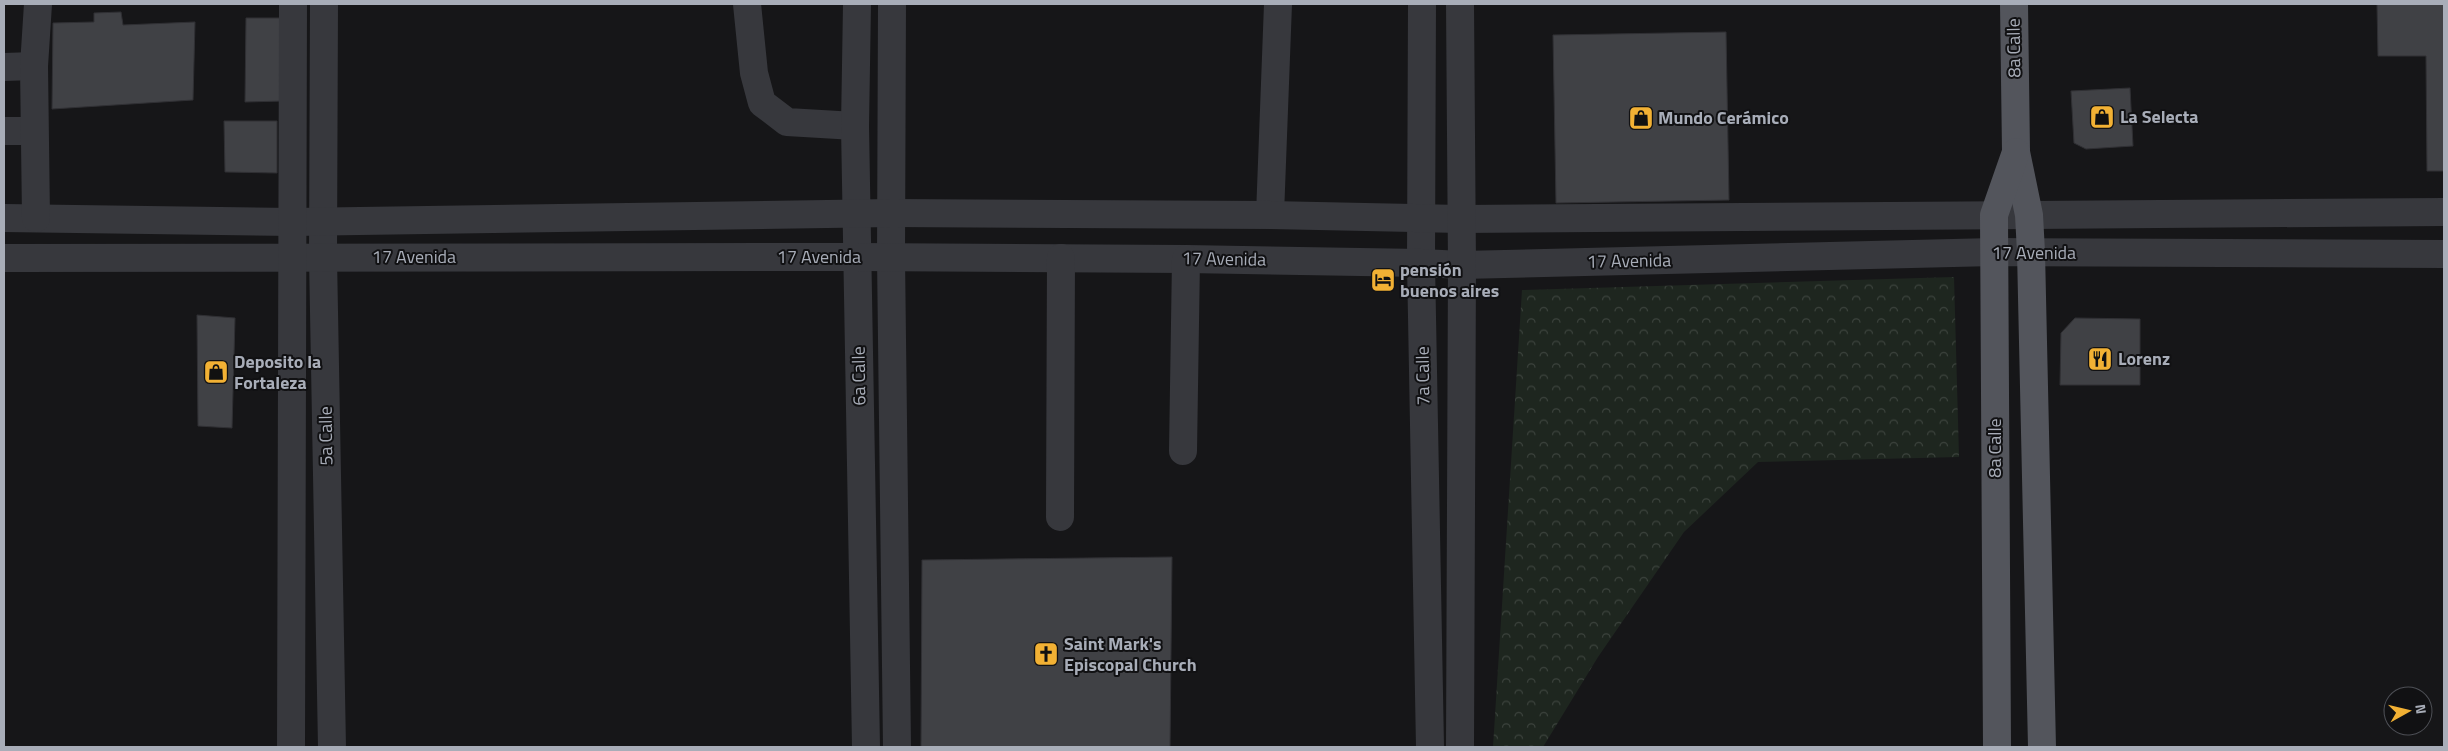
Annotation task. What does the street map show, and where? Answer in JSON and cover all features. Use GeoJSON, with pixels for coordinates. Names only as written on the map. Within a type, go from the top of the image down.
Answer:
{"type":"FeatureCollection","features":[{"type":"Feature","properties":{"kind":"main road","name":"8a Calle"},"geometry":{"type":"LineString","coordinates":[[2014,4],[2016,152],[2030,215],[2042,747]]}},
{"type":"Feature","properties":{"kind":"main road","name":"8a Calle"},"geometry":{"type":"LineString","coordinates":[[1998,747],[1994,215],[2016,152]]}},
{"type":"Feature","properties":{"kind":"street"},"geometry":{"type":"LineString","coordinates":[[36,218],[34,66],[38,4]]}},
{"type":"Feature","properties":{"kind":"street","name":"5a Calle"},"geometry":{"type":"LineString","coordinates":[[291,747],[293,4]]}},
{"type":"Feature","properties":{"kind":"street","name":"5a Calle"},"geometry":{"type":"LineString","coordinates":[[324,4],[323,258],[332,747]]}},
{"type":"Feature","properties":{"kind":"street"},"geometry":{"type":"LineString","coordinates":[[747,4],[754,73],[762,103],[787,122],[856,126]]}},
{"type":"Feature","properties":{"kind":"street","name":"6a Calle"},"geometry":{"type":"LineString","coordinates":[[857,4],[857,256],[866,747]]}},
{"type":"Feature","properties":{"kind":"street","name":"6a Calle"},"geometry":{"type":"LineString","coordinates":[[892,4],[896,747]]}},
{"type":"Feature","properties":{"kind":"street"},"geometry":{"type":"LineString","coordinates":[[1270,214],[1278,4]]}},
{"type":"Feature","properties":{"kind":"street","name":"7a Calle"},"geometry":{"type":"LineString","coordinates":[[1422,4],[1421,262],[1430,747]]}},
{"type":"Feature","properties":{"kind":"street"},"geometry":{"type":"LineString","coordinates":[[1460,4],[1462,265],[1460,747]]}},
{"type":"Feature","properties":{"kind":"street"},"geometry":{"type":"LineString","coordinates":[[4,67],[34,66]]}},
{"type":"Feature","properties":{"kind":"street"},"geometry":{"type":"LineString","coordinates":[[4,132],[34,132]]}},
{"type":"Feature","properties":{"kind":"street"},"geometry":{"type":"LineString","coordinates":[[4,218],[293,222],[324,220],[892,213],[1270,214],[1461,219],[2444,212]]}},
{"type":"Feature","properties":{"kind":"street","name":"17 Avenida"},"geometry":{"type":"LineString","coordinates":[[4,258],[292,259],[857,256],[1421,262],[1462,265],[1994,252],[2444,254]]}},
{"type":"Feature","properties":{"kind":"street"},"geometry":{"type":"LineString","coordinates":[[1060,517],[1061,258]]}},
{"type":"Feature","properties":{"kind":"street"},"geometry":{"type":"LineString","coordinates":[[1183,451],[1186,259]]}},
{"type":"Feature","properties":{"kind":"green space"},"geometry":{"type":"Polygon","coordinates":[[[1954,277],[1959,457],[1758,462],[1684,532],[1598,657],[1543,747],[1493,747],[1522,290],[1954,277]]]}},
{"type":"Feature","properties":{"kind":"building"},"geometry":{"type":"Polygon","coordinates":[[[2377,4],[2444,4],[2444,171],[2427,171],[2426,56],[2378,56],[2377,4]]]}},
{"type":"Feature","properties":{"kind":"building"},"geometry":{"type":"Polygon","coordinates":[[[121,12],[123,25],[195,22],[193,100],[52,109],[53,23],[94,22],[94,13],[121,12]]]}},
{"type":"Feature","properties":{"kind":"building"},"geometry":{"type":"Polygon","coordinates":[[[246,18],[285,18],[284,101],[245,102],[246,18]]]}},
{"type":"Feature","properties":{"kind":"building","name":"Mundo Cerámico"},"geometry":{"type":"Polygon","coordinates":[[[1726,32],[1729,200],[1556,203],[1553,35],[1726,32]]]}},
{"type":"Feature","properties":{"kind":"building","name":"La Selecta"},"geometry":{"type":"Polygon","coordinates":[[[2130,88],[2133,146],[2086,149],[2074,143],[2071,91],[2130,88]]]}},
{"type":"Feature","properties":{"kind":"building"},"geometry":{"type":"Polygon","coordinates":[[[224,121],[277,121],[277,173],[225,172],[224,121]]]}},
{"type":"Feature","properties":{"kind":"building","name":"Deposito la Fortaleza"},"geometry":{"type":"Polygon","coordinates":[[[197,315],[235,318],[232,428],[198,426],[197,315]]]}},
{"type":"Feature","properties":{"kind":"building","name":"Lorenz"},"geometry":{"type":"Polygon","coordinates":[[[2075,318],[2140,319],[2140,385],[2060,385],[2061,333],[2075,318]]]}},
{"type":"Feature","properties":{"kind":"building","name":"Saint Mark's Episcopal Church"},"geometry":{"type":"Polygon","coordinates":[[[1172,557],[1170,747],[921,747],[922,560],[1172,557]]]}},
{"type":"Feature","properties":{"kind":"place","name":"La Selecta"},"geometry":{"type":"Point","coordinates":[2102,117]}},
{"type":"Feature","properties":{"kind":"place","name":"Mundo Cerámico"},"geometry":{"type":"Point","coordinates":[1641,118]}},
{"type":"Feature","properties":{"kind":"place","name":"pensión buenos aires"},"geometry":{"type":"Point","coordinates":[1383,280]}},
{"type":"Feature","properties":{"kind":"place","name":"Lorenz"},"geometry":{"type":"Point","coordinates":[2100,359]}},
{"type":"Feature","properties":{"kind":"place","name":"Deposito la Fortaleza"},"geometry":{"type":"Point","coordinates":[216,372]}},
{"type":"Feature","properties":{"kind":"place","name":"Saint Mark's Episcopal Church"},"geometry":{"type":"Point","coordinates":[1046,654]}}]}
